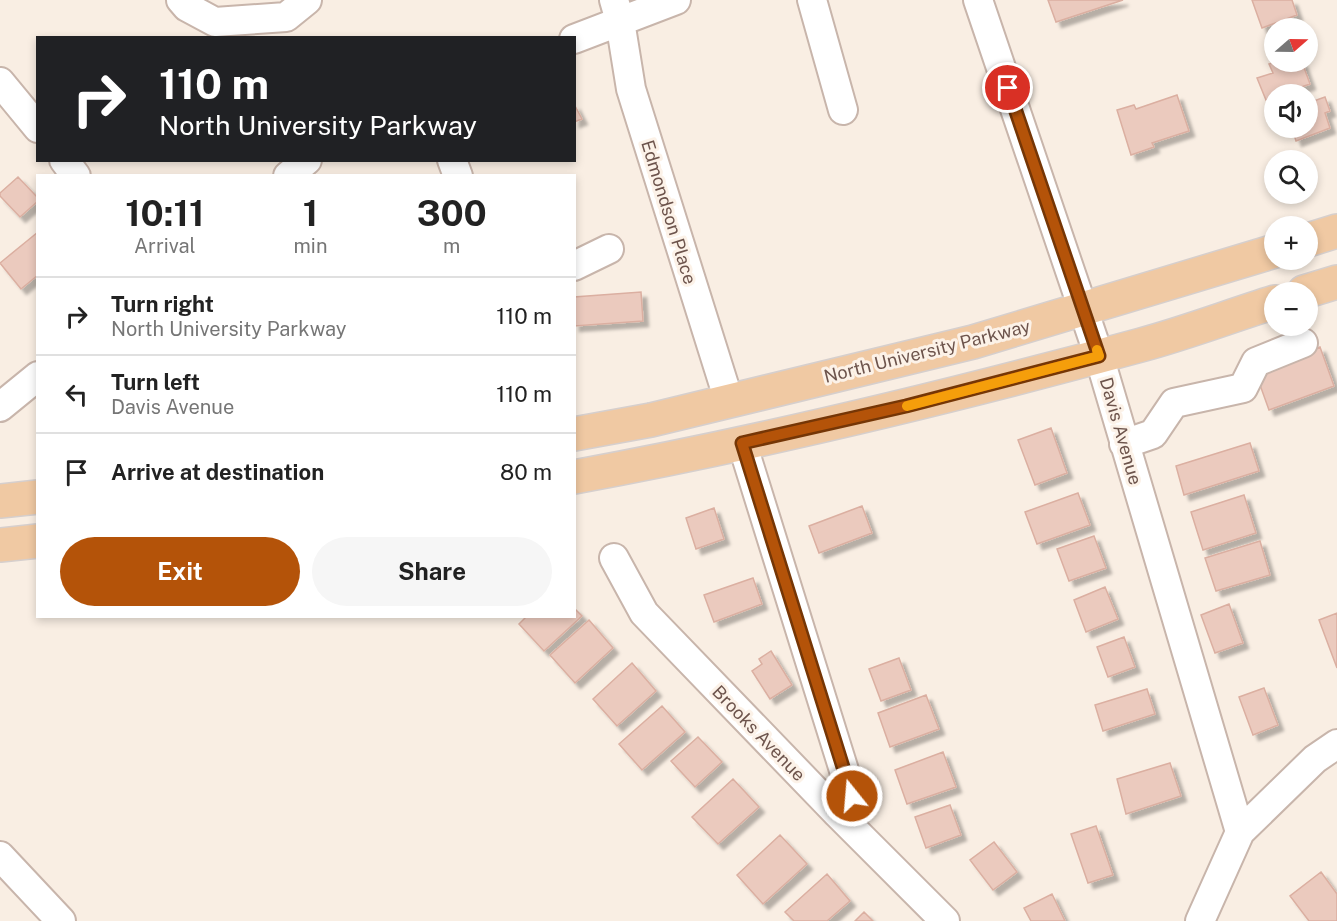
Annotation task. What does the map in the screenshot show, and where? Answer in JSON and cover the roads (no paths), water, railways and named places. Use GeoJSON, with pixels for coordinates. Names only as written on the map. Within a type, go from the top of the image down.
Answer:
{"type":"FeatureCollection","features":[{"type":"Feature","properties":{"kind":"main road"},"geometry":{"type":"LineString","coordinates":[[1318,237],[1337,231]]}},
{"type":"Feature","properties":{"kind":"main road","name":"North University Parkway"},"geometry":{"type":"LineString","coordinates":[[576,435],[651,420],[973,342],[1264,254]]}},
{"type":"Feature","properties":{"kind":"main road"},"geometry":{"type":"LineString","coordinates":[[1318,288],[1337,282]]}},
{"type":"Feature","properties":{"kind":"main road"},"geometry":{"type":"LineString","coordinates":[[576,477],[660,461],[906,406],[1142,345],[1264,306]]}},
{"type":"Feature","properties":{"kind":"main road"},"geometry":{"type":"LineString","coordinates":[[0,501],[36,497]]}},
{"type":"Feature","properties":{"kind":"main road"},"geometry":{"type":"LineString","coordinates":[[0,545],[36,541]]}},
{"type":"Feature","properties":{"kind":"street"},"geometry":{"type":"LineString","coordinates":[[182,0],[187,7],[215,22],[286,17],[307,0]]}},
{"type":"Feature","properties":{"kind":"street"},"geometry":{"type":"LineString","coordinates":[[576,38],[617,10],[676,0]]}},
{"type":"Feature","properties":{"kind":"street"},"geometry":{"type":"LineString","coordinates":[[812,0],[843,110]]}},
{"type":"Feature","properties":{"kind":"street","name":"Davis Avenue"},"geometry":{"type":"LineString","coordinates":[[978,0],[1099,356],[1240,832]]}},
{"type":"Feature","properties":{"kind":"street","name":"Edmondson Place"},"geometry":{"type":"LineString","coordinates":[[617,10],[631,89],[729,401]]}},
{"type":"Feature","properties":{"kind":"street"},"geometry":{"type":"LineString","coordinates":[[0,82],[36,126]]}},
{"type":"Feature","properties":{"kind":"street"},"geometry":{"type":"LineString","coordinates":[[290,174],[306,162]]}},
{"type":"Feature","properties":{"kind":"street"},"geometry":{"type":"LineString","coordinates":[[576,265],[609,249]]}},
{"type":"Feature","properties":{"kind":"street"},"geometry":{"type":"LineString","coordinates":[[1124,444],[1153,434],[1174,403],[1243,388],[1256,362],[1304,343]]}},
{"type":"Feature","properties":{"kind":"street"},"geometry":{"type":"LineString","coordinates":[[0,407],[36,378]]}},
{"type":"Feature","properties":{"kind":"street"},"geometry":{"type":"LineString","coordinates":[[742,443],[852,796],[837,813]]}},
{"type":"Feature","properties":{"kind":"street","name":"Brooks Avenue"},"geometry":{"type":"LineString","coordinates":[[614,558],[644,613],[945,921]]}},
{"type":"Feature","properties":{"kind":"street"},"geometry":{"type":"LineString","coordinates":[[1200,921],[1240,832],[1315,759],[1337,744]]}},
{"type":"Feature","properties":{"kind":"street"},"geometry":{"type":"LineString","coordinates":[[0,856],[61,921]]}}]}
